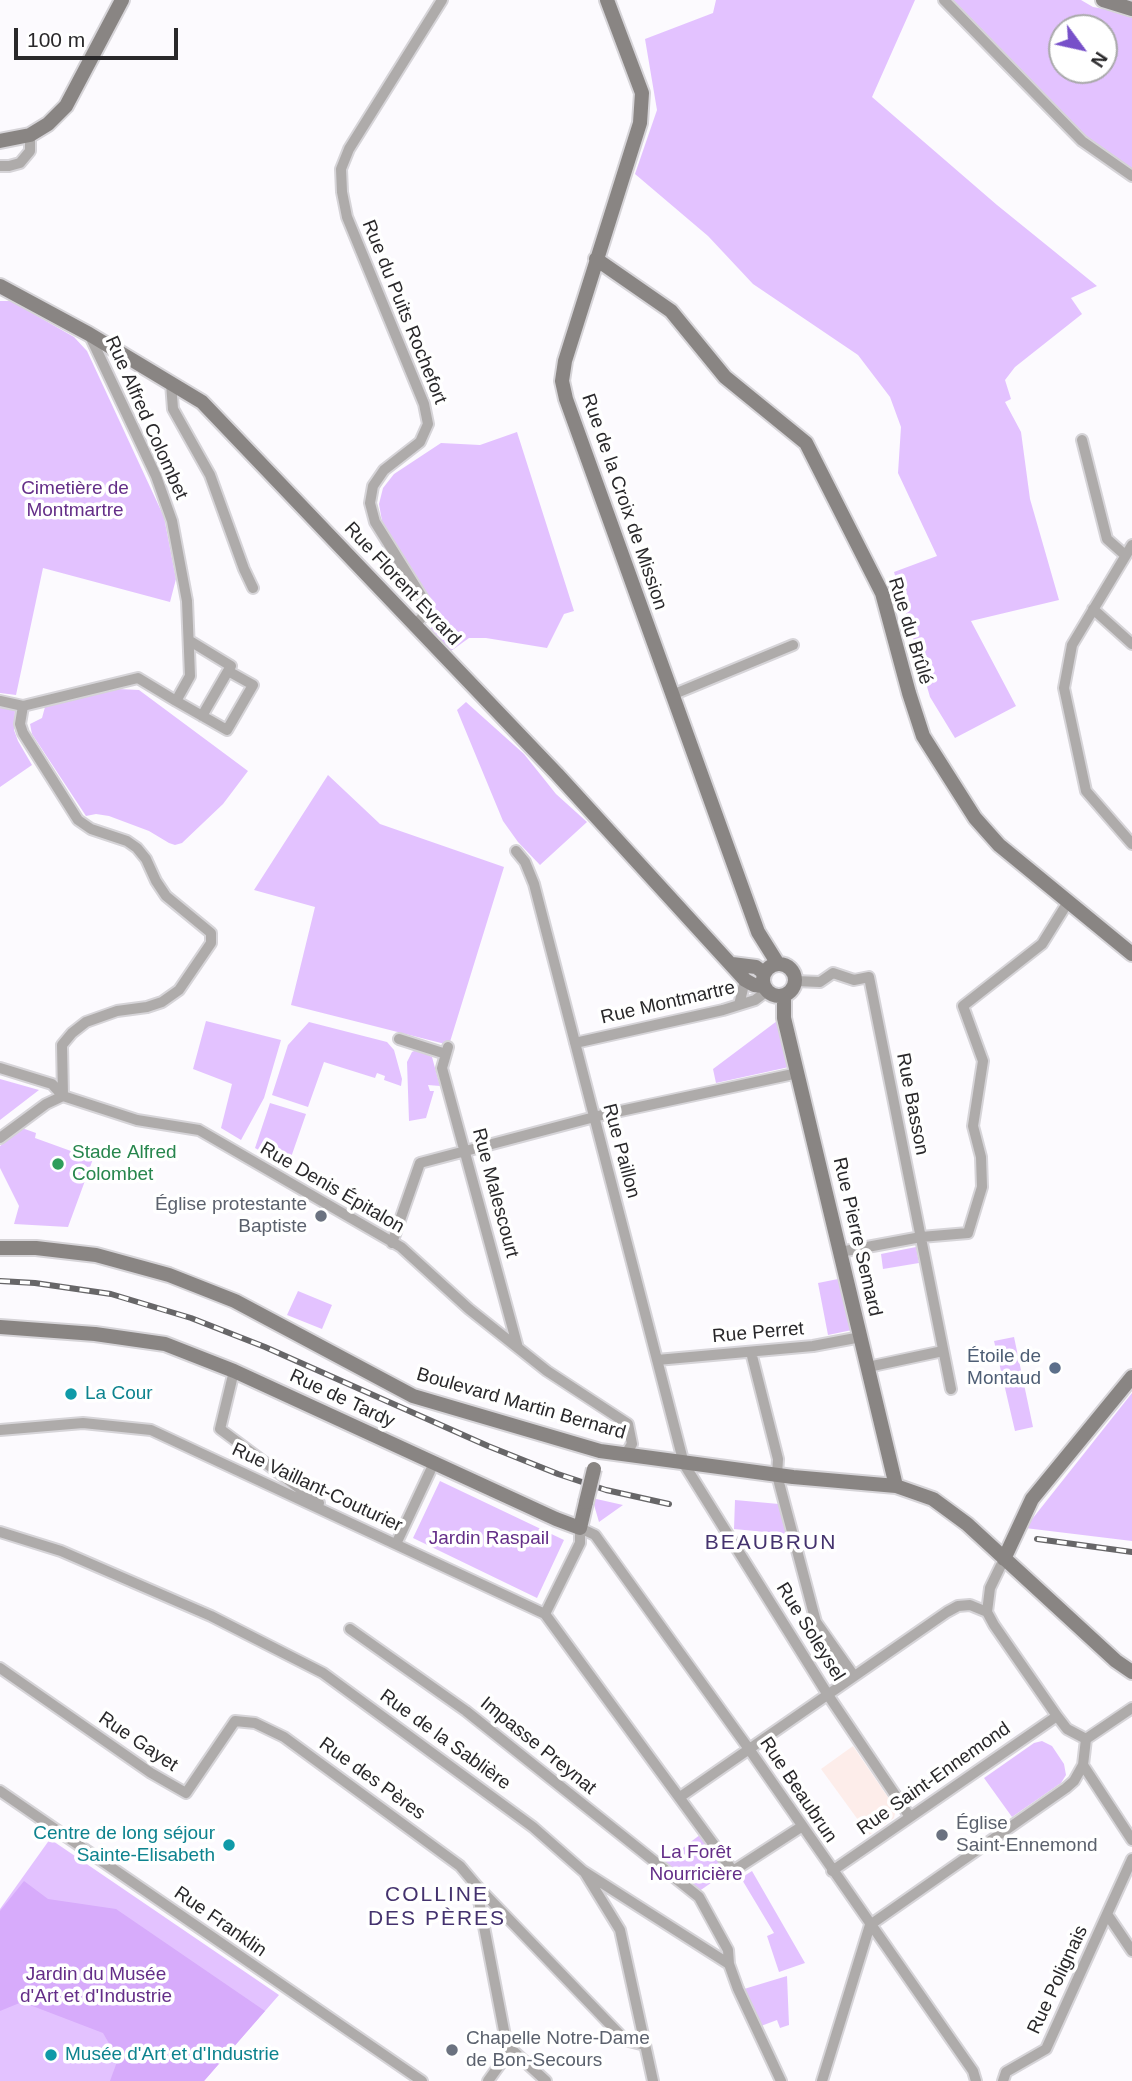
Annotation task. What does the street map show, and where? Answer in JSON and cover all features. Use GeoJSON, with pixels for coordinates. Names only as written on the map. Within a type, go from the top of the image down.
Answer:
{"type":"FeatureCollection","features":[{"type":"Feature","properties":{"kind":"main road"},"geometry":{"type":"LineString","coordinates":[[0,141],[30,135],[48,124],[66,106],[122,0]]}},
{"type":"Feature","properties":{"kind":"main road","name":"Rue de la Croix de Mission"},"geometry":{"type":"LineString","coordinates":[[607,0],[642,93],[640,123],[565,361],[562,381],[566,399],[671,695],[758,932],[768,977]]}},
{"type":"Feature","properties":{"kind":"main road"},"geometry":{"type":"LineString","coordinates":[[1102,0],[1132,9]]}},
{"type":"Feature","properties":{"kind":"main road","name":"Rue du Brûlé"},"geometry":{"type":"LineString","coordinates":[[596,259],[671,312],[725,377],[806,443],[882,593],[923,736],[975,818],[999,845],[1132,954]]}},
{"type":"Feature","properties":{"kind":"main road","name":"Rue Florent Evrard"},"geometry":{"type":"LineString","coordinates":[[0,286],[89,334],[202,402],[558,774],[732,964],[746,973],[756,967],[768,977]]}},
{"type":"Feature","properties":{"kind":"main road","name":"Rue de la Croix de Mission"},"geometry":{"type":"LineString","coordinates":[[758,932],[768,977]]}},
{"type":"Feature","properties":{"kind":"main road"},"geometry":{"type":"LineString","coordinates":[[746,973],[760,950]]}},
{"type":"Feature","properties":{"kind":"main road"},"geometry":{"type":"LineString","coordinates":[[790,969],[795,981],[784,996],[776,996],[768,977],[790,969]]}},
{"type":"Feature","properties":{"kind":"main road","name":"Rue Pierre Semard"},"geometry":{"type":"LineString","coordinates":[[784,996],[784,1018],[896,1486]]}},
{"type":"Feature","properties":{"kind":"main road","name":"Boulevard Martin Bernard"},"geometry":{"type":"LineString","coordinates":[[0,1248],[36,1248],[96,1255],[169,1275],[235,1301],[413,1396],[600,1451],[777,1475],[896,1486],[933,1499],[967,1524],[1116,1661],[1132,1672]]}},
{"type":"Feature","properties":{"kind":"main road","name":"Rue de Tardy"},"geometry":{"type":"LineString","coordinates":[[0,1327],[95,1334],[165,1344],[234,1371],[580,1528]]}},
{"type":"Feature","properties":{"kind":"main road"},"geometry":{"type":"LineString","coordinates":[[1004,1559],[1032,1499],[1132,1377]]}},
{"type":"Feature","properties":{"kind":"main road"},"geometry":{"type":"LineString","coordinates":[[580,1528],[600,1451]]}},
{"type":"Feature","properties":{"kind":"street","name":"Rue du Puits Rochefort"},"geometry":{"type":"LineString","coordinates":[[415,625],[424,615],[425,602],[375,522],[370,503],[373,486],[378,478],[384,470],[420,442],[428,424],[424,404],[347,217],[341,169],[349,149],[442,0]]}},
{"type":"Feature","properties":{"kind":"street"},"geometry":{"type":"LineString","coordinates":[[944,0],[1082,141],[1132,176]]}},
{"type":"Feature","properties":{"kind":"street"},"geometry":{"type":"LineString","coordinates":[[0,166],[20,163],[30,151],[30,135]]}},
{"type":"Feature","properties":{"kind":"street","name":"Rue Alfred Colombet"},"geometry":{"type":"LineString","coordinates":[[89,334],[156,476],[172,521],[187,601],[190,641],[190,676],[176,701]]}},
{"type":"Feature","properties":{"kind":"street"},"geometry":{"type":"LineString","coordinates":[[171,383],[173,409],[210,475],[253,587]]}},
{"type":"Feature","properties":{"kind":"street"},"geometry":{"type":"LineString","coordinates":[[1082,440],[1107,539],[1128,556]]}},
{"type":"Feature","properties":{"kind":"street"},"geometry":{"type":"LineString","coordinates":[[1132,545],[1128,556],[1072,645],[1063,688],[1086,791],[1132,844]]}},
{"type":"Feature","properties":{"kind":"street"},"geometry":{"type":"LineString","coordinates":[[1093,608],[1132,644]]}},
{"type":"Feature","properties":{"kind":"street"},"geometry":{"type":"LineString","coordinates":[[190,641],[231,666],[202,716]]}},
{"type":"Feature","properties":{"kind":"street"},"geometry":{"type":"LineString","coordinates":[[671,695],[793,645]]}},
{"type":"Feature","properties":{"kind":"street"},"geometry":{"type":"LineString","coordinates":[[0,701],[23,706],[138,678],[227,730],[253,685],[228,671]]}},
{"type":"Feature","properties":{"kind":"street"},"geometry":{"type":"LineString","coordinates":[[0,1138],[46,1104],[63,1096],[62,1045],[72,1033],[86,1022],[117,1011],[162,1002],[179,990],[211,943],[211,933],[166,896],[137,848],[127,841],[91,829],[78,820],[23,733],[20,724],[23,706]]}},
{"type":"Feature","properties":{"kind":"street","name":"Rue Paillon"},"geometry":{"type":"LineString","coordinates":[[516,851],[525,862],[534,884],[684,1464]]}},
{"type":"Feature","properties":{"kind":"street"},"geometry":{"type":"LineString","coordinates":[[841,1252],[921,1237],[968,1233],[982,1187],[981,1157],[974,1126],[983,1061],[963,1006],[1042,944],[1068,902]]}},
{"type":"Feature","properties":{"kind":"street"},"geometry":{"type":"LineString","coordinates":[[739,1005],[746,973]]}},
{"type":"Feature","properties":{"kind":"street","name":"Rue Basson"},"geometry":{"type":"LineString","coordinates":[[795,981],[820,982],[834,973],[854,980],[869,977],[951,1389]]}},
{"type":"Feature","properties":{"kind":"street","name":"Rue Montmartre"},"geometry":{"type":"LineString","coordinates":[[575,1043],[755,1000],[768,977]]}},
{"type":"Feature","properties":{"kind":"street","name":"Rue Malescourt"},"geometry":{"type":"LineString","coordinates":[[399,1039],[447,1051],[442,1068],[518,1348]]}},
{"type":"Feature","properties":{"kind":"street","name":"Rue Denis Épitalon"},"geometry":{"type":"LineString","coordinates":[[0,1068],[52,1084],[63,1096],[136,1120],[199,1130],[401,1247],[469,1309],[547,1371],[628,1424],[632,1444],[625,1455]]}},
{"type":"Feature","properties":{"kind":"street"},"geometry":{"type":"LineString","coordinates":[[392,1243],[420,1163],[594,1117],[798,1073]]}},
{"type":"Feature","properties":{"kind":"street","name":"Rue Perret"},"geometry":{"type":"LineString","coordinates":[[657,1360],[813,1346],[861,1337]]}},
{"type":"Feature","properties":{"kind":"street"},"geometry":{"type":"LineString","coordinates":[[868,1367],[943,1351]]}},
{"type":"Feature","properties":{"kind":"street"},"geometry":{"type":"LineString","coordinates":[[751,1352],[778,1459],[777,1475],[816,1622],[854,1676]]}},
{"type":"Feature","properties":{"kind":"street"},"geometry":{"type":"LineString","coordinates":[[234,1371],[220,1429],[314,1500],[351,1523]]}},
{"type":"Feature","properties":{"kind":"street","name":"Rue Vaillant-Couturier"},"geometry":{"type":"LineString","coordinates":[[0,1430],[83,1423],[151,1430],[545,1614],[733,1871],[801,1826]]}},
{"type":"Feature","properties":{"kind":"street"},"geometry":{"type":"LineString","coordinates":[[397,1544],[434,1463]]}},
{"type":"Feature","properties":{"kind":"street","name":"Rue Soleysel"},"geometry":{"type":"LineString","coordinates":[[684,1464],[828,1695],[910,1817]]}},
{"type":"Feature","properties":{"kind":"street"},"geometry":{"type":"LineString","coordinates":[[545,1614],[580,1543],[580,1528]]}},
{"type":"Feature","properties":{"kind":"street","name":"Rue Beaubrun"},"geometry":{"type":"LineString","coordinates":[[580,1528],[595,1535],[749,1749],[973,2071],[976,2081]]}},
{"type":"Feature","properties":{"kind":"street","name":"Rue de la Sablière"},"geometry":{"type":"LineString","coordinates":[[0,1532],[61,1551],[174,1600],[231,1625],[323,1673],[533,1827],[583,1871],[729,1964]]}},
{"type":"Feature","properties":{"kind":"street"},"geometry":{"type":"LineString","coordinates":[[987,1612],[990,1588],[1004,1559]]}},
{"type":"Feature","properties":{"kind":"street"},"geometry":{"type":"LineString","coordinates":[[680,1797],[958,1606],[970,1605],[987,1612],[1067,1729],[1086,1739]]}},
{"type":"Feature","properties":{"kind":"street","name":"Impasse Preynat"},"geometry":{"type":"LineString","coordinates":[[350,1629],[466,1711],[699,1897],[728,1950],[729,1964]]}},
{"type":"Feature","properties":{"kind":"street","name":"Rue Gayet"},"geometry":{"type":"LineString","coordinates":[[0,1668],[151,1773],[186,1793],[235,1721]]}},
{"type":"Feature","properties":{"kind":"street"},"geometry":{"type":"LineString","coordinates":[[822,2081],[870,1925],[1066,1788],[1083,1765],[1086,1739],[1132,1708]]}},
{"type":"Feature","properties":{"kind":"street","name":"Rue Saint-Ennemond"},"geometry":{"type":"LineString","coordinates":[[832,1871],[1057,1716]]}},
{"type":"Feature","properties":{"kind":"street","name":"Rue des Pères"},"geometry":{"type":"LineString","coordinates":[[235,1721],[255,1723],[284,1737],[460,1866],[625,2040],[645,2045]]}},
{"type":"Feature","properties":{"kind":"street"},"geometry":{"type":"LineString","coordinates":[[1083,1765],[1132,1840]]}},
{"type":"Feature","properties":{"kind":"street","name":"Rue Franklin"},"geometry":{"type":"LineString","coordinates":[[0,1791],[422,2081]]}},
{"type":"Feature","properties":{"kind":"street","name":"Rue Polignais"},"geometry":{"type":"LineString","coordinates":[[1003,2081],[1006,2072],[1046,2049],[1132,1859]]}},
{"type":"Feature","properties":{"kind":"street"},"geometry":{"type":"LineString","coordinates":[[583,1871],[620,1930],[653,2081]]}},
{"type":"Feature","properties":{"kind":"street"},"geometry":{"type":"LineString","coordinates":[[476,1885],[506,2041],[510,2049],[546,2081]]}},
{"type":"Feature","properties":{"kind":"street"},"geometry":{"type":"LineString","coordinates":[[1107,1914],[1132,1951]]}},
{"type":"Feature","properties":{"kind":"street"},"geometry":{"type":"LineString","coordinates":[[729,1964],[780,2081]]}},
{"type":"Feature","properties":{"kind":"street"},"geometry":{"type":"LineString","coordinates":[[488,2081],[510,2049]]}},
{"type":"Feature","properties":{"kind":"shaded area"},"geometry":{"type":"Polygon","coordinates":[[[853,1746],[896,1809],[894,1818],[869,1835],[821,1769],[853,1746]]]}},
{"type":"Feature","properties":{"kind":"green space"},"geometry":{"type":"Polygon","coordinates":[[[716,0],[915,0],[872,97],[997,205],[1097,286],[1071,298],[1082,314],[1015,367],[1005,380],[1011,399],[1005,402],[1021,432],[1030,499],[1059,600],[971,621],[1016,706],[955,738],[930,697],[894,572],[937,556],[898,473],[901,427],[890,397],[858,355],[753,284],[708,236],[635,174],[657,110],[645,39],[713,13],[716,0]]]}},
{"type":"Feature","properties":{"kind":"green space"},"geometry":{"type":"Polygon","coordinates":[[[952,0],[1081,0],[1093,7],[1132,14],[1132,169],[1078,131],[952,0]]]}},
{"type":"Feature","properties":{"kind":"green space","name":"Cimetière de Montmartre"},"geometry":{"type":"Polygon","coordinates":[[[0,301],[11,301],[74,337],[87,351],[164,517],[176,579],[170,602],[43,568],[16,695],[0,693],[0,301]]]}},
{"type":"Feature","properties":{"kind":"green space"},"geometry":{"type":"Polygon","coordinates":[[[517,432],[574,611],[564,614],[547,648],[486,638],[469,638],[451,651],[431,629],[434,604],[382,521],[379,504],[383,488],[394,474],[441,443],[480,445],[517,432]]]}},
{"type":"Feature","properties":{"kind":"green space"},"geometry":{"type":"Polygon","coordinates":[[[118,689],[139,690],[248,771],[223,804],[182,843],[169,843],[149,831],[109,816],[86,816],[32,734],[30,724],[42,718],[45,707],[118,689]]]}},
{"type":"Feature","properties":{"kind":"green space"},"geometry":{"type":"Polygon","coordinates":[[[466,702],[524,754],[556,794],[587,822],[540,865],[503,821],[457,710],[466,702]]]}},
{"type":"Feature","properties":{"kind":"green space"},"geometry":{"type":"Polygon","coordinates":[[[0,706],[15,710],[14,730],[32,765],[0,787],[0,706]]]}},
{"type":"Feature","properties":{"kind":"green space"},"geometry":{"type":"Polygon","coordinates":[[[328,775],[380,824],[504,867],[449,1045],[291,1005],[315,907],[254,890],[328,775]]]}},
{"type":"Feature","properties":{"kind":"green space"},"geometry":{"type":"Polygon","coordinates":[[[206,1021],[281,1040],[264,1098],[241,1140],[221,1128],[232,1084],[193,1069],[206,1021]]]}},
{"type":"Feature","properties":{"kind":"green space"},"geometry":{"type":"Polygon","coordinates":[[[777,1021],[789,1067],[716,1083],[713,1069],[777,1021]]]}},
{"type":"Feature","properties":{"kind":"green space"},"geometry":{"type":"Polygon","coordinates":[[[309,1022],[387,1042],[394,1050],[402,1079],[401,1086],[384,1080],[385,1076],[377,1073],[375,1078],[324,1062],[308,1107],[272,1095],[288,1045],[309,1022]]]}},
{"type":"Feature","properties":{"kind":"green space"},"geometry":{"type":"Polygon","coordinates":[[[416,1050],[432,1057],[440,1086],[428,1085],[430,1091],[434,1091],[426,1118],[409,1121],[407,1062],[416,1050]]]}},
{"type":"Feature","properties":{"kind":"green space"},"geometry":{"type":"Polygon","coordinates":[[[0,1079],[39,1090],[0,1120],[0,1079]]]}},
{"type":"Feature","properties":{"kind":"green space"},"geometry":{"type":"Polygon","coordinates":[[[270,1103],[306,1114],[288,1166],[255,1148],[270,1103]]]}},
{"type":"Feature","properties":{"kind":"green space"},"geometry":{"type":"Polygon","coordinates":[[[22,1128],[36,1133],[35,1138],[93,1159],[68,1227],[14,1224],[19,1206],[0,1168],[0,1146],[22,1128]]]}},
{"type":"Feature","properties":{"kind":"green space"},"geometry":{"type":"Polygon","coordinates":[[[916,1247],[919,1263],[883,1269],[881,1254],[916,1247]]]}},
{"type":"Feature","properties":{"kind":"green space"},"geometry":{"type":"Polygon","coordinates":[[[838,1279],[852,1330],[828,1335],[818,1283],[838,1279]]]}},
{"type":"Feature","properties":{"kind":"green space"},"geometry":{"type":"Polygon","coordinates":[[[298,1291],[332,1305],[322,1329],[287,1315],[298,1291]]]}},
{"type":"Feature","properties":{"kind":"green space"},"geometry":{"type":"Polygon","coordinates":[[[1014,1337],[1033,1427],[1015,1431],[994,1341],[1014,1337]]]}},
{"type":"Feature","properties":{"kind":"green space"},"geometry":{"type":"Polygon","coordinates":[[[1132,1393],[1132,1541],[1025,1528],[1132,1393]]]}},
{"type":"Feature","properties":{"kind":"green space","name":"Jardin Raspail"},"geometry":{"type":"Polygon","coordinates":[[[440,1481],[564,1540],[537,1598],[413,1538],[440,1481]]]}},
{"type":"Feature","properties":{"kind":"green space"},"geometry":{"type":"Polygon","coordinates":[[[592,1498],[623,1505],[599,1522],[592,1498]]]}},
{"type":"Feature","properties":{"kind":"green space"},"geometry":{"type":"Polygon","coordinates":[[[735,1500],[779,1504],[786,1534],[734,1529],[735,1500]]]}},
{"type":"Feature","properties":{"kind":"green space"},"geometry":{"type":"Polygon","coordinates":[[[1042,1741],[1052,1746],[1064,1764],[1066,1775],[1061,1783],[1012,1817],[984,1778],[1034,1743],[1042,1741]]]}},
{"type":"Feature","properties":{"kind":"green space","name":"La Forêt Nourricière"},"geometry":{"type":"Polygon","coordinates":[[[701,1834],[728,1871],[698,1892],[662,1864],[701,1834]]]}},
{"type":"Feature","properties":{"kind":"green space","name":"Jardin du Musée d'Art et d'Industrie"},"geometry":{"type":"Polygon","coordinates":[[[50,1839],[279,1995],[204,2081],[0,2081],[0,1909],[50,1839]]]}},
{"type":"Feature","properties":{"kind":"green space"},"geometry":{"type":"Polygon","coordinates":[[[752,1871],[805,1963],[779,1972],[767,1936],[774,1933],[741,1878],[752,1871]]]}},
{"type":"Feature","properties":{"kind":"green space","name":"Jardin du Musée d'Art et d'Industrie"},"geometry":{"type":"Polygon","coordinates":[[[24,1881],[48,1899],[116,1909],[265,2011],[204,2081],[110,2081],[118,2059],[103,2033],[22,2002],[0,2011],[0,1911],[24,1881]]]}},
{"type":"Feature","properties":{"kind":"green space"},"geometry":{"type":"Polygon","coordinates":[[[787,1976],[789,2025],[780,2028],[777,2020],[761,2026],[744,1989],[787,1976]]]}},
{"type":"Feature","properties":{"kind":"railway"},"geometry":{"type":"LineString","coordinates":[[0,1281],[111,1294],[191,1318],[265,1347],[488,1446],[558,1474],[606,1490],[669,1504]]}},
{"type":"Feature","properties":{"kind":"railway"},"geometry":{"type":"LineString","coordinates":[[1037,1539],[1132,1552]]}},
{"type":"Feature","properties":{"kind":"place","name":"Stade Alfred Colombet"},"geometry":{"type":"Point","coordinates":[58,1164]}},
{"type":"Feature","properties":{"kind":"place","name":"Église protestante Baptiste"},"geometry":{"type":"Point","coordinates":[321,1216]}},
{"type":"Feature","properties":{"kind":"place","name":"Étoile de Montaud"},"geometry":{"type":"Point","coordinates":[1055,1368]}},
{"type":"Feature","properties":{"kind":"place","name":"La Cour"},"geometry":{"type":"Point","coordinates":[71,1394]}},
{"type":"Feature","properties":{"kind":"place","name":"Église Saint-Ennemond"},"geometry":{"type":"Point","coordinates":[942,1835]}},
{"type":"Feature","properties":{"kind":"place","name":"Centre de long séjour Sainte-Elisabeth"},"geometry":{"type":"Point","coordinates":[229,1845]}},
{"type":"Feature","properties":{"kind":"place","name":"Chapelle Notre-Dame de Bon-Secours"},"geometry":{"type":"Point","coordinates":[452,2050]}},
{"type":"Feature","properties":{"kind":"place","name":"Musée d'Art et d'Industrie"},"geometry":{"type":"Point","coordinates":[51,2055]}},
{"type":"Feature","properties":{"kind":"district","name":"BEAUBRUN"},"geometry":{"type":"Point","coordinates":[771,1543]}},
{"type":"Feature","properties":{"kind":"district","name":"COLLINE DES PÈRES"},"geometry":{"type":"Point","coordinates":[437,1907]}}]}
